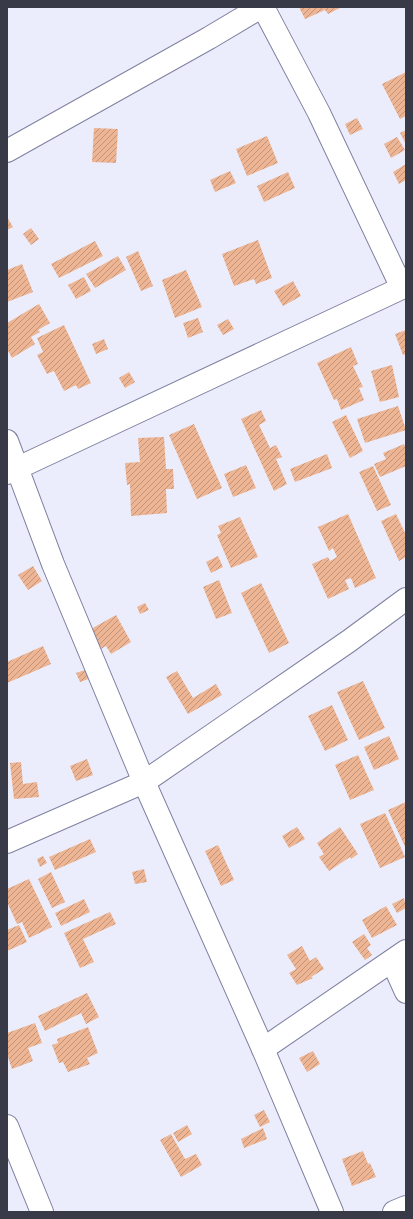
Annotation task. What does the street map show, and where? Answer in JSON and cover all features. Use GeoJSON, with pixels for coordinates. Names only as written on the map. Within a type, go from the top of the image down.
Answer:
{"type":"FeatureCollection","features":[{"type":"Feature","properties":{"kind":"street"},"geometry":{"type":"LineString","coordinates":[[7,151],[262,7],[319,113],[404,287],[12,471]]}},
{"type":"Feature","properties":{"kind":"street"},"geometry":{"type":"LineString","coordinates":[[7,441],[12,471],[53,564],[144,782],[263,1049],[332,1212]]}},
{"type":"Feature","properties":{"kind":"street"},"geometry":{"type":"LineString","coordinates":[[7,842],[144,782],[349,641],[406,599]]}},
{"type":"Feature","properties":{"kind":"street"},"geometry":{"type":"LineString","coordinates":[[263,1049],[399,956],[406,992]]}},
{"type":"Feature","properties":{"kind":"street"},"geometry":{"type":"LineString","coordinates":[[7,1126],[42,1212]]}},
{"type":"Feature","properties":{"kind":"street"},"geometry":{"type":"LineString","coordinates":[[394,1212],[406,1207]]}},
{"type":"Feature","properties":{"kind":"building"},"geometry":{"type":"Polygon","coordinates":[[[299,7],[342,7],[328,14],[325,10],[305,19],[299,7]]]}},
{"type":"Feature","properties":{"kind":"building"},"geometry":{"type":"Polygon","coordinates":[[[406,72],[406,116],[400,119],[382,84],[406,72]]]}},
{"type":"Feature","properties":{"kind":"building"},"geometry":{"type":"Polygon","coordinates":[[[357,118],[363,129],[350,135],[345,124],[357,118]]]}},
{"type":"Feature","properties":{"kind":"building"},"geometry":{"type":"Polygon","coordinates":[[[94,128],[118,129],[116,163],[92,162],[94,128]]]}},
{"type":"Feature","properties":{"kind":"building"},"geometry":{"type":"Polygon","coordinates":[[[406,130],[406,144],[400,133],[406,130]]]}},
{"type":"Feature","properties":{"kind":"building"},"geometry":{"type":"Polygon","coordinates":[[[267,136],[278,163],[247,176],[236,149],[267,136]]]}},
{"type":"Feature","properties":{"kind":"building"},"geometry":{"type":"Polygon","coordinates":[[[397,137],[405,150],[391,158],[384,144],[397,137]]]}},
{"type":"Feature","properties":{"kind":"building"},"geometry":{"type":"Polygon","coordinates":[[[406,164],[406,180],[399,184],[393,172],[406,164]]]}},
{"type":"Feature","properties":{"kind":"building"},"geometry":{"type":"Polygon","coordinates":[[[230,171],[236,183],[215,192],[210,180],[230,171]]]}},
{"type":"Feature","properties":{"kind":"building"},"geometry":{"type":"Polygon","coordinates":[[[288,172],[295,188],[264,202],[257,186],[288,172]]]}},
{"type":"Feature","properties":{"kind":"building"},"geometry":{"type":"Polygon","coordinates":[[[7,217],[13,227],[7,230],[7,217]]]}},
{"type":"Feature","properties":{"kind":"building"},"geometry":{"type":"Polygon","coordinates":[[[31,228],[39,239],[31,245],[23,234],[31,228]]]}},
{"type":"Feature","properties":{"kind":"building"},"geometry":{"type":"Polygon","coordinates":[[[258,240],[272,278],[256,284],[254,279],[234,286],[222,254],[258,240]]]}},
{"type":"Feature","properties":{"kind":"building"},"geometry":{"type":"Polygon","coordinates":[[[95,241],[103,256],[59,278],[51,264],[95,241]]]}},
{"type":"Feature","properties":{"kind":"building"},"geometry":{"type":"Polygon","coordinates":[[[138,251],[153,286],[141,291],[126,257],[138,251]]]}},
{"type":"Feature","properties":{"kind":"building"},"geometry":{"type":"Polygon","coordinates":[[[118,256],[126,270],[95,288],[86,274],[118,256]]]}},
{"type":"Feature","properties":{"kind":"building"},"geometry":{"type":"Polygon","coordinates":[[[22,264],[33,292],[7,302],[7,270],[22,264]]]}},
{"type":"Feature","properties":{"kind":"building"},"geometry":{"type":"Polygon","coordinates":[[[186,270],[202,307],[175,318],[162,280],[186,270]]]}},
{"type":"Feature","properties":{"kind":"building"},"geometry":{"type":"Polygon","coordinates":[[[84,277],[91,291],[76,299],[68,285],[84,277]]]}},
{"type":"Feature","properties":{"kind":"building"},"geometry":{"type":"Polygon","coordinates":[[[293,281],[301,296],[283,306],[274,291],[293,281]]]}},
{"type":"Feature","properties":{"kind":"building"},"geometry":{"type":"Polygon","coordinates":[[[39,304],[50,323],[38,330],[40,332],[31,337],[35,344],[12,358],[7,349],[7,323],[39,304]]]}},
{"type":"Feature","properties":{"kind":"building"},"geometry":{"type":"Polygon","coordinates":[[[198,318],[203,332],[188,338],[183,323],[198,318]]]}},
{"type":"Feature","properties":{"kind":"building"},"geometry":{"type":"Polygon","coordinates":[[[228,319],[234,329],[223,335],[217,325],[228,319]]]}},
{"type":"Feature","properties":{"kind":"building"},"geometry":{"type":"Polygon","coordinates":[[[64,325],[91,383],[78,389],[76,385],[64,391],[54,371],[47,374],[37,355],[43,352],[37,338],[64,325]]]}},
{"type":"Feature","properties":{"kind":"building"},"geometry":{"type":"Polygon","coordinates":[[[406,330],[406,354],[403,355],[395,334],[406,330]]]}},
{"type":"Feature","properties":{"kind":"building"},"geometry":{"type":"Polygon","coordinates":[[[104,339],[108,349],[96,354],[92,344],[104,339]]]}},
{"type":"Feature","properties":{"kind":"building"},"geometry":{"type":"Polygon","coordinates":[[[351,347],[358,364],[353,366],[363,387],[359,388],[364,400],[341,410],[337,399],[334,400],[317,363],[351,347]]]}},
{"type":"Feature","properties":{"kind":"building"},"geometry":{"type":"Polygon","coordinates":[[[392,365],[399,397],[380,402],[371,371],[392,365]]]}},
{"type":"Feature","properties":{"kind":"building"},"geometry":{"type":"Polygon","coordinates":[[[129,372],[135,382],[125,388],[119,378],[129,372]]]}},
{"type":"Feature","properties":{"kind":"building"},"geometry":{"type":"Polygon","coordinates":[[[398,406],[406,430],[365,443],[357,419],[398,406]]]}},
{"type":"Feature","properties":{"kind":"building"},"geometry":{"type":"Polygon","coordinates":[[[261,410],[266,421],[259,425],[270,448],[276,445],[282,457],[276,459],[287,484],[274,491],[241,419],[261,410]]]}},
{"type":"Feature","properties":{"kind":"building"},"geometry":{"type":"Polygon","coordinates":[[[346,415],[363,451],[350,458],[332,422],[346,415]]]}},
{"type":"Feature","properties":{"kind":"building"},"geometry":{"type":"Polygon","coordinates":[[[194,424],[222,488],[197,499],[169,435],[194,424]]]}},
{"type":"Feature","properties":{"kind":"building"},"geometry":{"type":"Polygon","coordinates":[[[164,437],[166,469],[173,469],[174,489],[166,489],[167,513],[131,516],[130,484],[127,485],[125,463],[140,462],[138,438],[164,437]]]}},
{"type":"Feature","properties":{"kind":"building"},"geometry":{"type":"Polygon","coordinates":[[[404,444],[406,449],[406,466],[380,477],[374,464],[386,459],[383,453],[404,444]]]}},
{"type":"Feature","properties":{"kind":"building"},"geometry":{"type":"Polygon","coordinates":[[[327,454],[332,468],[295,482],[290,469],[327,454]]]}},
{"type":"Feature","properties":{"kind":"building"},"geometry":{"type":"Polygon","coordinates":[[[246,465],[256,488],[233,497],[224,474],[246,465]]]}},
{"type":"Feature","properties":{"kind":"building"},"geometry":{"type":"Polygon","coordinates":[[[373,466],[391,505],[377,511],[359,472],[373,466]]]}},
{"type":"Feature","properties":{"kind":"building"},"geometry":{"type":"Polygon","coordinates":[[[348,514],[376,578],[355,588],[351,578],[345,580],[349,589],[328,599],[312,564],[328,557],[330,561],[337,557],[333,548],[329,551],[318,527],[348,514]]]}},
{"type":"Feature","properties":{"kind":"building"},"geometry":{"type":"Polygon","coordinates":[[[396,514],[406,535],[406,557],[399,561],[381,521],[396,514]]]}},
{"type":"Feature","properties":{"kind":"building"},"geometry":{"type":"Polygon","coordinates":[[[240,517],[258,557],[231,568],[217,535],[221,533],[218,526],[240,517]]]}},
{"type":"Feature","properties":{"kind":"building"},"geometry":{"type":"Polygon","coordinates":[[[218,556],[223,567],[211,573],[206,562],[218,556]]]}},
{"type":"Feature","properties":{"kind":"building"},"geometry":{"type":"Polygon","coordinates":[[[33,566],[42,581],[28,590],[18,575],[33,566]]]}},
{"type":"Feature","properties":{"kind":"building"},"geometry":{"type":"Polygon","coordinates":[[[219,580],[232,613],[216,619],[203,587],[219,580]]]}},
{"type":"Feature","properties":{"kind":"building"},"geometry":{"type":"Polygon","coordinates":[[[261,583],[289,643],[269,653],[241,593],[261,583]]]}},
{"type":"Feature","properties":{"kind":"building"},"geometry":{"type":"Polygon","coordinates":[[[145,603],[149,610],[140,614],[137,607],[145,603]]]}},
{"type":"Feature","properties":{"kind":"building"},"geometry":{"type":"Polygon","coordinates":[[[116,615],[131,642],[111,654],[106,646],[99,650],[92,638],[95,636],[91,629],[116,615]]]}},
{"type":"Feature","properties":{"kind":"building"},"geometry":{"type":"Polygon","coordinates":[[[43,646],[51,664],[7,683],[7,662],[43,646]]]}},
{"type":"Feature","properties":{"kind":"building"},"geometry":{"type":"Polygon","coordinates":[[[88,669],[91,678],[80,682],[76,673],[88,669]]]}},
{"type":"Feature","properties":{"kind":"building"},"geometry":{"type":"Polygon","coordinates":[[[177,671],[193,698],[216,684],[222,695],[188,714],[166,677],[177,671]]]}},
{"type":"Feature","properties":{"kind":"building"},"geometry":{"type":"Polygon","coordinates":[[[363,681],[385,728],[359,740],[337,692],[363,681]]]}},
{"type":"Feature","properties":{"kind":"building"},"geometry":{"type":"Polygon","coordinates":[[[332,705],[348,740],[325,751],[308,716],[332,705]]]}},
{"type":"Feature","properties":{"kind":"building"},"geometry":{"type":"Polygon","coordinates":[[[389,736],[399,759],[374,770],[364,747],[389,736]]]}},
{"type":"Feature","properties":{"kind":"building"},"geometry":{"type":"Polygon","coordinates":[[[358,755],[374,790],[350,800],[335,765],[358,755]]]}},
{"type":"Feature","properties":{"kind":"building"},"geometry":{"type":"Polygon","coordinates":[[[87,759],[93,775],[76,781],[70,766],[87,759]]]}},
{"type":"Feature","properties":{"kind":"building"},"geometry":{"type":"Polygon","coordinates":[[[21,762],[23,784],[37,782],[39,797],[14,799],[10,763],[21,762]]]}},
{"type":"Feature","properties":{"kind":"building"},"geometry":{"type":"Polygon","coordinates":[[[406,802],[406,849],[388,810],[406,802]]]}},
{"type":"Feature","properties":{"kind":"building"},"geometry":{"type":"Polygon","coordinates":[[[385,813],[405,857],[380,868],[360,824],[385,813]]]}},
{"type":"Feature","properties":{"kind":"building"},"geometry":{"type":"Polygon","coordinates":[[[297,827],[305,839],[289,848],[282,836],[297,827]]]}},
{"type":"Feature","properties":{"kind":"building"},"geometry":{"type":"Polygon","coordinates":[[[340,827],[358,854],[351,859],[350,857],[329,871],[319,857],[324,854],[317,843],[340,827]]]}},
{"type":"Feature","properties":{"kind":"building"},"geometry":{"type":"Polygon","coordinates":[[[90,839],[96,852],[55,870],[49,857],[90,839]]]}},
{"type":"Feature","properties":{"kind":"building"},"geometry":{"type":"Polygon","coordinates":[[[218,845],[234,880],[221,886],[205,851],[218,845]]]}},
{"type":"Feature","properties":{"kind":"building"},"geometry":{"type":"Polygon","coordinates":[[[43,856],[47,863],[40,867],[37,859],[43,856]]]}},
{"type":"Feature","properties":{"kind":"building"},"geometry":{"type":"Polygon","coordinates":[[[144,869],[147,882],[135,884],[132,872],[144,869]]]}},
{"type":"Feature","properties":{"kind":"building"},"geometry":{"type":"Polygon","coordinates":[[[51,872],[65,902],[52,908],[38,879],[51,872]]]}},
{"type":"Feature","properties":{"kind":"building"},"geometry":{"type":"Polygon","coordinates":[[[29,879],[52,927],[29,938],[22,922],[17,924],[7,902],[7,889],[29,879]]]}},
{"type":"Feature","properties":{"kind":"building"},"geometry":{"type":"Polygon","coordinates":[[[404,898],[406,908],[397,913],[392,904],[404,898]]]}},
{"type":"Feature","properties":{"kind":"building"},"geometry":{"type":"Polygon","coordinates":[[[84,899],[90,912],[61,926],[55,913],[84,899]]]}},
{"type":"Feature","properties":{"kind":"building"},"geometry":{"type":"Polygon","coordinates":[[[386,906],[397,925],[372,938],[362,920],[386,906]]]}},
{"type":"Feature","properties":{"kind":"building"},"geometry":{"type":"Polygon","coordinates":[[[110,912],[116,924],[83,939],[94,962],[80,968],[64,933],[110,912]]]}},
{"type":"Feature","properties":{"kind":"building"},"geometry":{"type":"Polygon","coordinates":[[[19,925],[27,942],[7,951],[7,930],[19,925]]]}},
{"type":"Feature","properties":{"kind":"building"},"geometry":{"type":"Polygon","coordinates":[[[364,934],[371,945],[367,948],[372,955],[365,960],[352,942],[364,934]]]}},
{"type":"Feature","properties":{"kind":"building"},"geometry":{"type":"Polygon","coordinates":[[[302,946],[310,961],[316,957],[324,969],[311,977],[313,978],[297,985],[289,973],[296,969],[287,955],[302,946]]]}},
{"type":"Feature","properties":{"kind":"building"},"geometry":{"type":"Polygon","coordinates":[[[87,993],[99,1017],[86,1024],[81,1013],[45,1031],[38,1016],[87,993]]]}},
{"type":"Feature","properties":{"kind":"building"},"geometry":{"type":"Polygon","coordinates":[[[35,1023],[42,1043],[28,1048],[33,1061],[12,1069],[7,1054],[7,1033],[35,1023]]]}},
{"type":"Feature","properties":{"kind":"building"},"geometry":{"type":"Polygon","coordinates":[[[88,1027],[98,1053],[87,1058],[90,1064],[68,1072],[63,1062],[59,1063],[52,1045],[58,1043],[57,1039],[88,1027]]]}},
{"type":"Feature","properties":{"kind":"building"},"geometry":{"type":"Polygon","coordinates":[[[313,1051],[320,1064],[307,1072],[299,1058],[313,1051]]]}},
{"type":"Feature","properties":{"kind":"building"},"geometry":{"type":"Polygon","coordinates":[[[264,1110],[270,1122],[260,1127],[254,1115],[264,1110]]]}},
{"type":"Feature","properties":{"kind":"building"},"geometry":{"type":"Polygon","coordinates":[[[187,1125],[192,1134],[178,1142],[173,1133],[187,1125]]]}},
{"type":"Feature","properties":{"kind":"building"},"geometry":{"type":"Polygon","coordinates":[[[263,1128],[267,1139],[244,1148],[241,1139],[263,1128]]]}},
{"type":"Feature","properties":{"kind":"building"},"geometry":{"type":"Polygon","coordinates":[[[171,1134],[185,1159],[196,1154],[202,1165],[181,1177],[160,1140],[171,1134]]]}},
{"type":"Feature","properties":{"kind":"building"},"geometry":{"type":"Polygon","coordinates":[[[363,1151],[368,1164],[370,1163],[376,1177],[352,1186],[342,1159],[363,1151]]]}}]}
